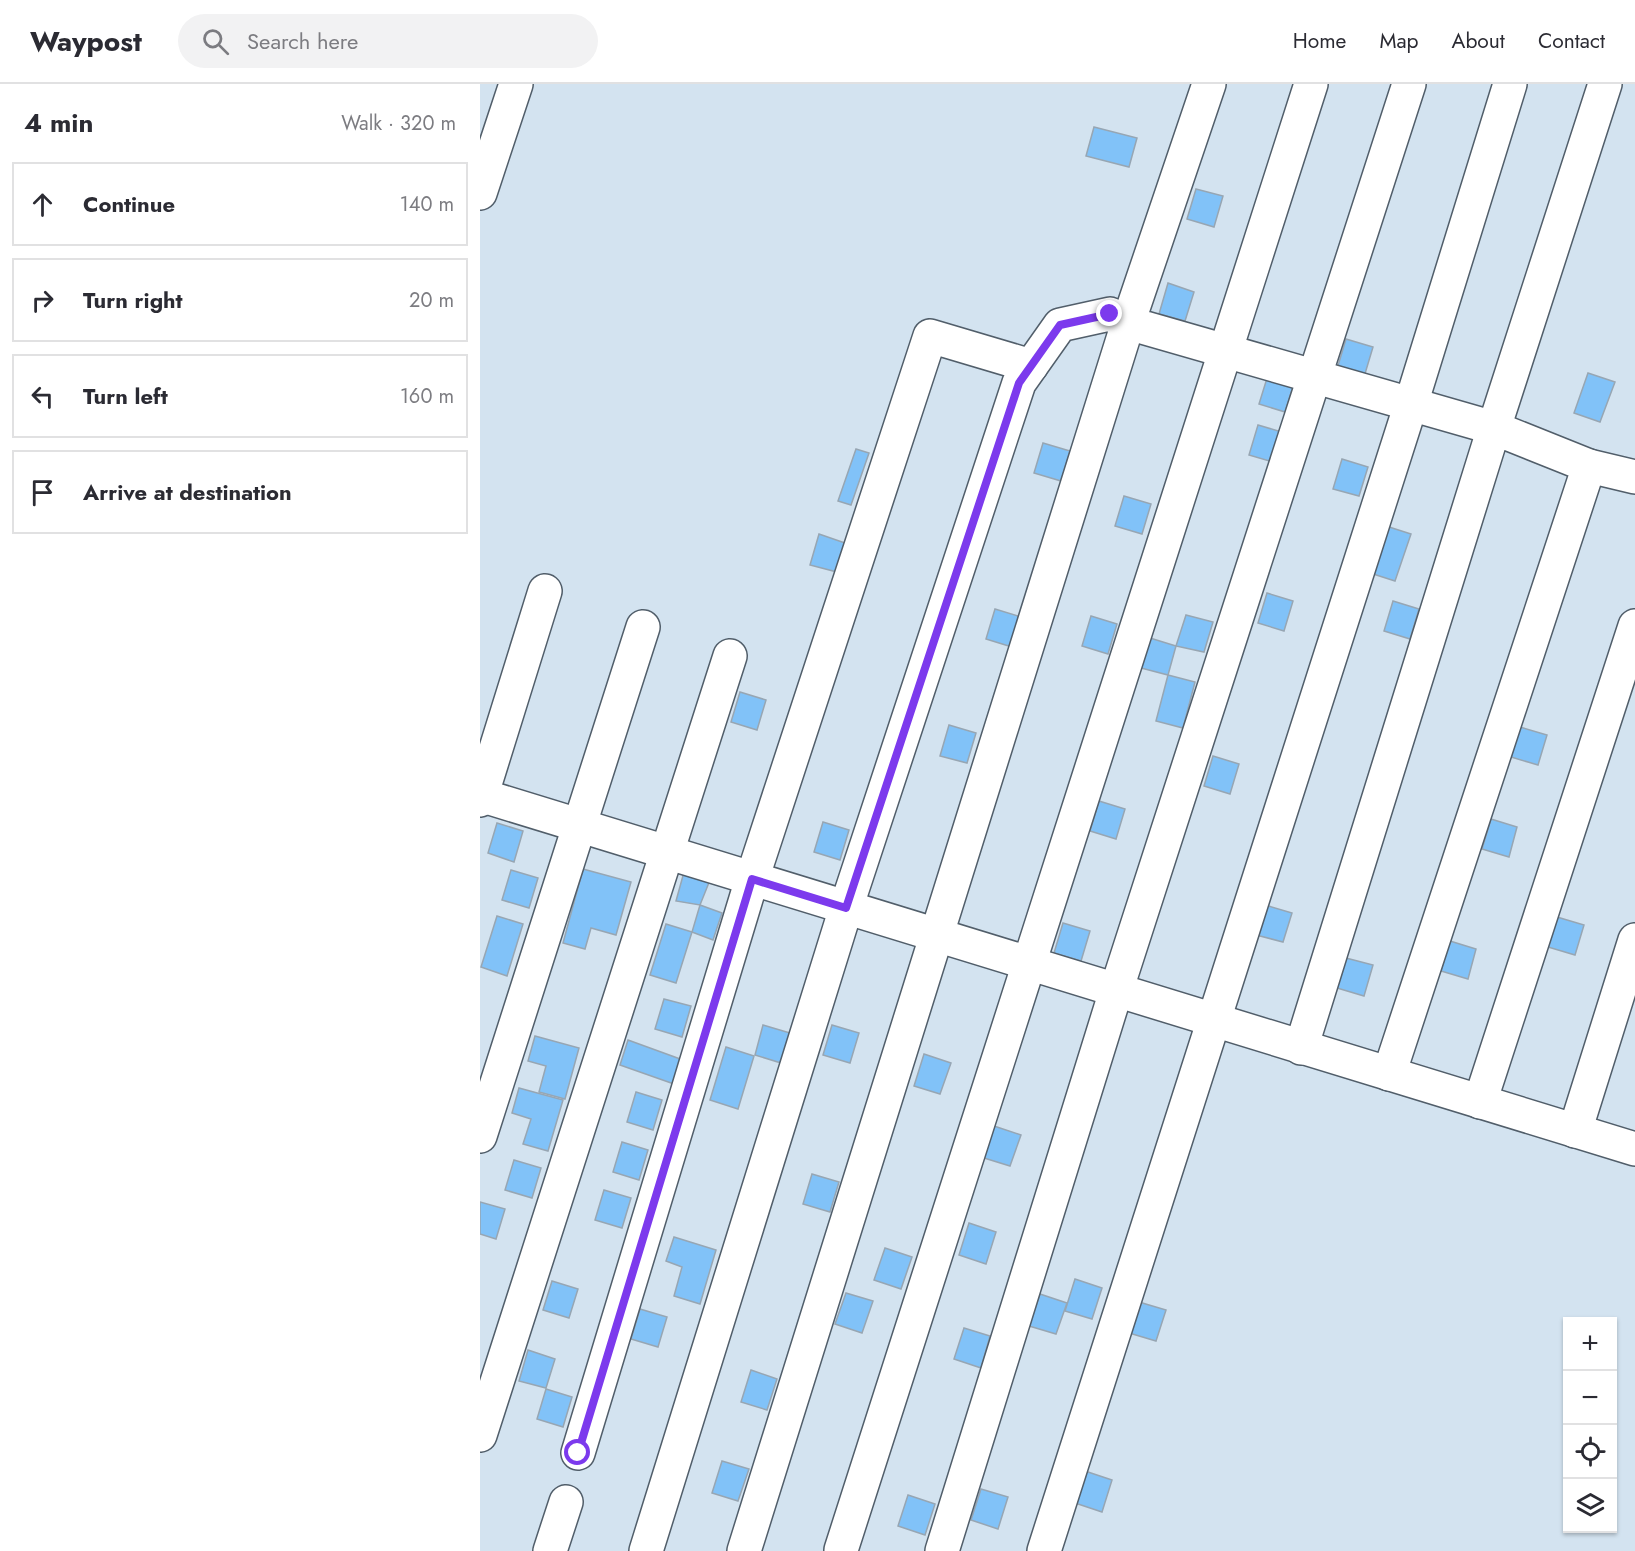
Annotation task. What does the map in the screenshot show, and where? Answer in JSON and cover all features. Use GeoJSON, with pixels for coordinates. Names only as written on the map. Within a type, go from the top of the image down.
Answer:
{"type":"FeatureCollection","features":[{"type":"Feature","properties":{"kind":"street"},"geometry":{"type":"LineString","coordinates":[[480,193],[516,84]]}},
{"type":"Feature","properties":{"kind":"street"},"geometry":{"type":"LineString","coordinates":[[744,1551],[1128,323],[1209,84]]}},
{"type":"Feature","properties":{"kind":"street"},"geometry":{"type":"LineString","coordinates":[[841,1550],[1311,84]]}},
{"type":"Feature","properties":{"kind":"street"},"geometry":{"type":"LineString","coordinates":[[942,1551],[1116,991],[1316,377],[1408,84]]}},
{"type":"Feature","properties":{"kind":"street"},"geometry":{"type":"LineString","coordinates":[[1044,1551],[1411,404],[1510,84]]}},
{"type":"Feature","properties":{"kind":"street"},"geometry":{"type":"LineString","coordinates":[[1301,1048],[1494,428],[1605,84]]}},
{"type":"Feature","properties":{"kind":"street"},"geometry":{"type":"LineString","coordinates":[[646,1551],[846,908],[1019,383],[1060,325],[1110,314],[1128,323],[1494,428],[1589,466],[1635,477]]}},
{"type":"Feature","properties":{"kind":"street"},"geometry":{"type":"LineString","coordinates":[[578,1453],[752,879],[930,336],[1031,366]]}},
{"type":"Feature","properties":{"kind":"street"},"geometry":{"type":"LineString","coordinates":[[1389,1074],[1589,466]]}},
{"type":"Feature","properties":{"kind":"street"},"geometry":{"type":"LineString","coordinates":[[545,591],[480,797],[1635,1149]]}},
{"type":"Feature","properties":{"kind":"street"},"geometry":{"type":"LineString","coordinates":[[1480,1102],[1635,626]]}},
{"type":"Feature","properties":{"kind":"street"},"geometry":{"type":"LineString","coordinates":[[480,1136],[643,627]]}},
{"type":"Feature","properties":{"kind":"street"},"geometry":{"type":"LineString","coordinates":[[480,1436],[730,656]]}},
{"type":"Feature","properties":{"kind":"street"},"geometry":{"type":"LineString","coordinates":[[1575,1131],[1635,940]]}},
{"type":"Feature","properties":{"kind":"street"},"geometry":{"type":"LineString","coordinates":[[550,1551],[566,1502]]}},
{"type":"Feature","properties":{"kind":"building"},"geometry":{"type":"Polygon","coordinates":[[[1094,127],[1137,138],[1129,167],[1086,156],[1094,127]]]}},
{"type":"Feature","properties":{"kind":"building"},"geometry":{"type":"Polygon","coordinates":[[[1196,189],[1223,196],[1214,227],[1187,219],[1196,189]]]}},
{"type":"Feature","properties":{"kind":"building"},"geometry":{"type":"Polygon","coordinates":[[[1168,283],[1194,292],[1185,321],[1159,314],[1168,283]]]}},
{"type":"Feature","properties":{"kind":"building"},"geometry":{"type":"Polygon","coordinates":[[[1346,339],[1373,347],[1364,377],[1337,369],[1346,339]]]}},
{"type":"Feature","properties":{"kind":"building"},"geometry":{"type":"Polygon","coordinates":[[[1588,373],[1615,382],[1600,422],[1574,413],[1588,373]]]}},
{"type":"Feature","properties":{"kind":"building"},"geometry":{"type":"Polygon","coordinates":[[[1268,375],[1294,383],[1285,412],[1259,404],[1268,375]]]}},
{"type":"Feature","properties":{"kind":"building"},"geometry":{"type":"Polygon","coordinates":[[[1258,425],[1285,433],[1276,463],[1249,455],[1258,425]]]}},
{"type":"Feature","properties":{"kind":"building"},"geometry":{"type":"Polygon","coordinates":[[[1043,443],[1070,451],[1061,481],[1034,473],[1043,443]]]}},
{"type":"Feature","properties":{"kind":"building"},"geometry":{"type":"Polygon","coordinates":[[[856,449],[869,453],[851,505],[838,501],[856,449]]]}},
{"type":"Feature","properties":{"kind":"building"},"geometry":{"type":"Polygon","coordinates":[[[1342,459],[1368,467],[1359,496],[1333,489],[1342,459]]]}},
{"type":"Feature","properties":{"kind":"building"},"geometry":{"type":"Polygon","coordinates":[[[1124,496],[1151,504],[1142,534],[1115,526],[1124,496]]]}},
{"type":"Feature","properties":{"kind":"building"},"geometry":{"type":"Polygon","coordinates":[[[1386,526],[1411,534],[1395,581],[1370,573],[1386,526]]]}},
{"type":"Feature","properties":{"kind":"building"},"geometry":{"type":"Polygon","coordinates":[[[819,534],[845,543],[837,572],[810,565],[819,534]]]}},
{"type":"Feature","properties":{"kind":"building"},"geometry":{"type":"Polygon","coordinates":[[[1267,593],[1293,601],[1284,631],[1258,623],[1267,593]]]}},
{"type":"Feature","properties":{"kind":"building"},"geometry":{"type":"Polygon","coordinates":[[[1393,601],[1419,609],[1410,639],[1384,631],[1393,601]]]}},
{"type":"Feature","properties":{"kind":"building"},"geometry":{"type":"Polygon","coordinates":[[[995,609],[1021,617],[1012,647],[986,639],[995,609]]]}},
{"type":"Feature","properties":{"kind":"building"},"geometry":{"type":"Polygon","coordinates":[[[1186,615],[1213,622],[1204,652],[1176,646],[1186,615]]]}},
{"type":"Feature","properties":{"kind":"building"},"geometry":{"type":"Polygon","coordinates":[[[1091,616],[1117,624],[1108,654],[1082,646],[1091,616]]]}},
{"type":"Feature","properties":{"kind":"building"},"geometry":{"type":"Polygon","coordinates":[[[1150,638],[1176,646],[1168,675],[1141,668],[1150,638]]]}},
{"type":"Feature","properties":{"kind":"building"},"geometry":{"type":"Polygon","coordinates":[[[1168,675],[1195,682],[1183,728],[1156,721],[1168,675]]]}},
{"type":"Feature","properties":{"kind":"building"},"geometry":{"type":"Polygon","coordinates":[[[740,692],[766,700],[757,730],[731,722],[740,692]]]}},
{"type":"Feature","properties":{"kind":"building"},"geometry":{"type":"Polygon","coordinates":[[[949,725],[976,733],[967,763],[940,756],[949,725]]]}},
{"type":"Feature","properties":{"kind":"building"},"geometry":{"type":"Polygon","coordinates":[[[1520,727],[1547,735],[1538,765],[1511,757],[1520,727]]]}},
{"type":"Feature","properties":{"kind":"building"},"geometry":{"type":"Polygon","coordinates":[[[1213,756],[1239,764],[1230,794],[1204,786],[1213,756]]]}},
{"type":"Feature","properties":{"kind":"building"},"geometry":{"type":"Polygon","coordinates":[[[1099,801],[1125,809],[1116,839],[1090,831],[1099,801]]]}},
{"type":"Feature","properties":{"kind":"building"},"geometry":{"type":"Polygon","coordinates":[[[1491,819],[1517,827],[1509,857],[1482,849],[1491,819]]]}},
{"type":"Feature","properties":{"kind":"building"},"geometry":{"type":"Polygon","coordinates":[[[823,822],[849,830],[840,860],[814,852],[823,822]]]}},
{"type":"Feature","properties":{"kind":"building"},"geometry":{"type":"Polygon","coordinates":[[[497,823],[523,831],[514,862],[488,853],[497,823]]]}},
{"type":"Feature","properties":{"kind":"building"},"geometry":{"type":"Polygon","coordinates":[[[583,869],[631,882],[616,935],[591,928],[585,949],[563,943],[583,869]]]}},
{"type":"Feature","properties":{"kind":"building"},"geometry":{"type":"Polygon","coordinates":[[[511,870],[538,878],[529,908],[502,900],[511,870]]]}},
{"type":"Feature","properties":{"kind":"building"},"geometry":{"type":"Polygon","coordinates":[[[684,872],[710,880],[700,905],[676,901],[684,872]]]}},
{"type":"Feature","properties":{"kind":"building"},"geometry":{"type":"Polygon","coordinates":[[[700,905],[722,913],[713,940],[692,932],[700,905]]]}},
{"type":"Feature","properties":{"kind":"building"},"geometry":{"type":"Polygon","coordinates":[[[1265,905],[1292,913],[1283,942],[1256,935],[1265,905]]]}},
{"type":"Feature","properties":{"kind":"building"},"geometry":{"type":"Polygon","coordinates":[[[497,916],[523,924],[507,976],[481,967],[497,916]]]}},
{"type":"Feature","properties":{"kind":"building"},"geometry":{"type":"Polygon","coordinates":[[[1557,917],[1584,925],[1575,955],[1548,947],[1557,917]]]}},
{"type":"Feature","properties":{"kind":"building"},"geometry":{"type":"Polygon","coordinates":[[[1063,923],[1090,931],[1081,961],[1054,953],[1063,923]]]}},
{"type":"Feature","properties":{"kind":"building"},"geometry":{"type":"Polygon","coordinates":[[[666,924],[692,932],[676,983],[650,975],[666,924]]]}},
{"type":"Feature","properties":{"kind":"building"},"geometry":{"type":"Polygon","coordinates":[[[1450,941],[1476,949],[1468,979],[1441,971],[1450,941]]]}},
{"type":"Feature","properties":{"kind":"building"},"geometry":{"type":"Polygon","coordinates":[[[1346,958],[1373,965],[1364,996],[1337,988],[1346,958]]]}},
{"type":"Feature","properties":{"kind":"building"},"geometry":{"type":"Polygon","coordinates":[[[664,999],[691,1006],[682,1037],[655,1029],[664,999]]]}},
{"type":"Feature","properties":{"kind":"building"},"geometry":{"type":"Polygon","coordinates":[[[763,1025],[790,1033],[781,1063],[755,1055],[763,1025]]]}},
{"type":"Feature","properties":{"kind":"building"},"geometry":{"type":"Polygon","coordinates":[[[832,1025],[859,1033],[850,1063],[823,1055],[832,1025]]]}},
{"type":"Feature","properties":{"kind":"building"},"geometry":{"type":"Polygon","coordinates":[[[535,1036],[579,1048],[565,1099],[539,1092],[546,1066],[528,1061],[535,1036]]]}},
{"type":"Feature","properties":{"kind":"building"},"geometry":{"type":"Polygon","coordinates":[[[628,1040],[683,1060],[674,1084],[620,1065],[628,1040]]]}},
{"type":"Feature","properties":{"kind":"building"},"geometry":{"type":"Polygon","coordinates":[[[726,1047],[754,1056],[738,1109],[710,1100],[726,1047]]]}},
{"type":"Feature","properties":{"kind":"building"},"geometry":{"type":"Polygon","coordinates":[[[924,1054],[951,1063],[940,1094],[914,1086],[924,1054]]]}},
{"type":"Feature","properties":{"kind":"building"},"geometry":{"type":"Polygon","coordinates":[[[519,1088],[563,1100],[548,1151],[523,1144],[531,1119],[512,1113],[519,1088]]]}},
{"type":"Feature","properties":{"kind":"building"},"geometry":{"type":"Polygon","coordinates":[[[636,1092],[662,1100],[653,1130],[627,1122],[636,1092]]]}},
{"type":"Feature","properties":{"kind":"building"},"geometry":{"type":"Polygon","coordinates":[[[994,1126],[1021,1135],[1010,1166],[984,1158],[994,1126]]]}},
{"type":"Feature","properties":{"kind":"building"},"geometry":{"type":"Polygon","coordinates":[[[622,1142],[648,1150],[639,1180],[613,1172],[622,1142]]]}},
{"type":"Feature","properties":{"kind":"building"},"geometry":{"type":"Polygon","coordinates":[[[514,1160],[541,1168],[532,1198],[505,1190],[514,1160]]]}},
{"type":"Feature","properties":{"kind":"building"},"geometry":{"type":"Polygon","coordinates":[[[812,1174],[839,1182],[830,1212],[803,1204],[812,1174]]]}},
{"type":"Feature","properties":{"kind":"building"},"geometry":{"type":"Polygon","coordinates":[[[604,1190],[631,1198],[622,1228],[595,1220],[604,1190]]]}},
{"type":"Feature","properties":{"kind":"building"},"geometry":{"type":"Polygon","coordinates":[[[480,1202],[505,1209],[496,1239],[480,1234],[480,1202]]]}},
{"type":"Feature","properties":{"kind":"building"},"geometry":{"type":"Polygon","coordinates":[[[969,1223],[996,1232],[986,1264],[959,1255],[969,1223]]]}},
{"type":"Feature","properties":{"kind":"building"},"geometry":{"type":"Polygon","coordinates":[[[674,1237],[716,1250],[700,1304],[674,1296],[682,1267],[666,1261],[674,1237]]]}},
{"type":"Feature","properties":{"kind":"building"},"geometry":{"type":"Polygon","coordinates":[[[885,1248],[912,1257],[901,1289],[874,1280],[885,1248]]]}},
{"type":"Feature","properties":{"kind":"building"},"geometry":{"type":"Polygon","coordinates":[[[1075,1279],[1102,1288],[1092,1319],[1065,1311],[1075,1279]]]}},
{"type":"Feature","properties":{"kind":"building"},"geometry":{"type":"Polygon","coordinates":[[[552,1281],[578,1289],[569,1318],[543,1310],[552,1281]]]}},
{"type":"Feature","properties":{"kind":"building"},"geometry":{"type":"Polygon","coordinates":[[[846,1293],[873,1301],[862,1333],[835,1324],[846,1293]]]}},
{"type":"Feature","properties":{"kind":"building"},"geometry":{"type":"Polygon","coordinates":[[[1040,1294],[1067,1303],[1056,1334],[1029,1326],[1040,1294]]]}},
{"type":"Feature","properties":{"kind":"building"},"geometry":{"type":"Polygon","coordinates":[[[1139,1302],[1166,1310],[1156,1341],[1129,1333],[1139,1302]]]}},
{"type":"Feature","properties":{"kind":"building"},"geometry":{"type":"Polygon","coordinates":[[[640,1309],[667,1317],[658,1347],[631,1339],[640,1309]]]}},
{"type":"Feature","properties":{"kind":"building"},"geometry":{"type":"Polygon","coordinates":[[[964,1328],[990,1336],[981,1368],[954,1359],[964,1328]]]}},
{"type":"Feature","properties":{"kind":"building"},"geometry":{"type":"Polygon","coordinates":[[[528,1350],[555,1359],[546,1388],[519,1381],[528,1350]]]}},
{"type":"Feature","properties":{"kind":"building"},"geometry":{"type":"Polygon","coordinates":[[[751,1370],[777,1379],[767,1410],[741,1402],[751,1370]]]}},
{"type":"Feature","properties":{"kind":"building"},"geometry":{"type":"Polygon","coordinates":[[[546,1389],[572,1397],[563,1427],[537,1419],[546,1389]]]}},
{"type":"Feature","properties":{"kind":"building"},"geometry":{"type":"Polygon","coordinates":[[[722,1461],[749,1469],[738,1501],[712,1493],[722,1461]]]}},
{"type":"Feature","properties":{"kind":"building"},"geometry":{"type":"Polygon","coordinates":[[[1085,1471],[1112,1480],[1102,1512],[1075,1503],[1085,1471]]]}},
{"type":"Feature","properties":{"kind":"building"},"geometry":{"type":"Polygon","coordinates":[[[981,1489],[1008,1497],[998,1529],[971,1520],[981,1489]]]}},
{"type":"Feature","properties":{"kind":"building"},"geometry":{"type":"Polygon","coordinates":[[[908,1495],[935,1504],[925,1535],[898,1526],[908,1495]]]}},
{"type":"Feature","properties":{"kind":"route"},"geometry":{"type":"LineString","coordinates":[[578,1453],[752,879],[846,908],[1019,383],[1060,325],[1110,314]]}}]}
